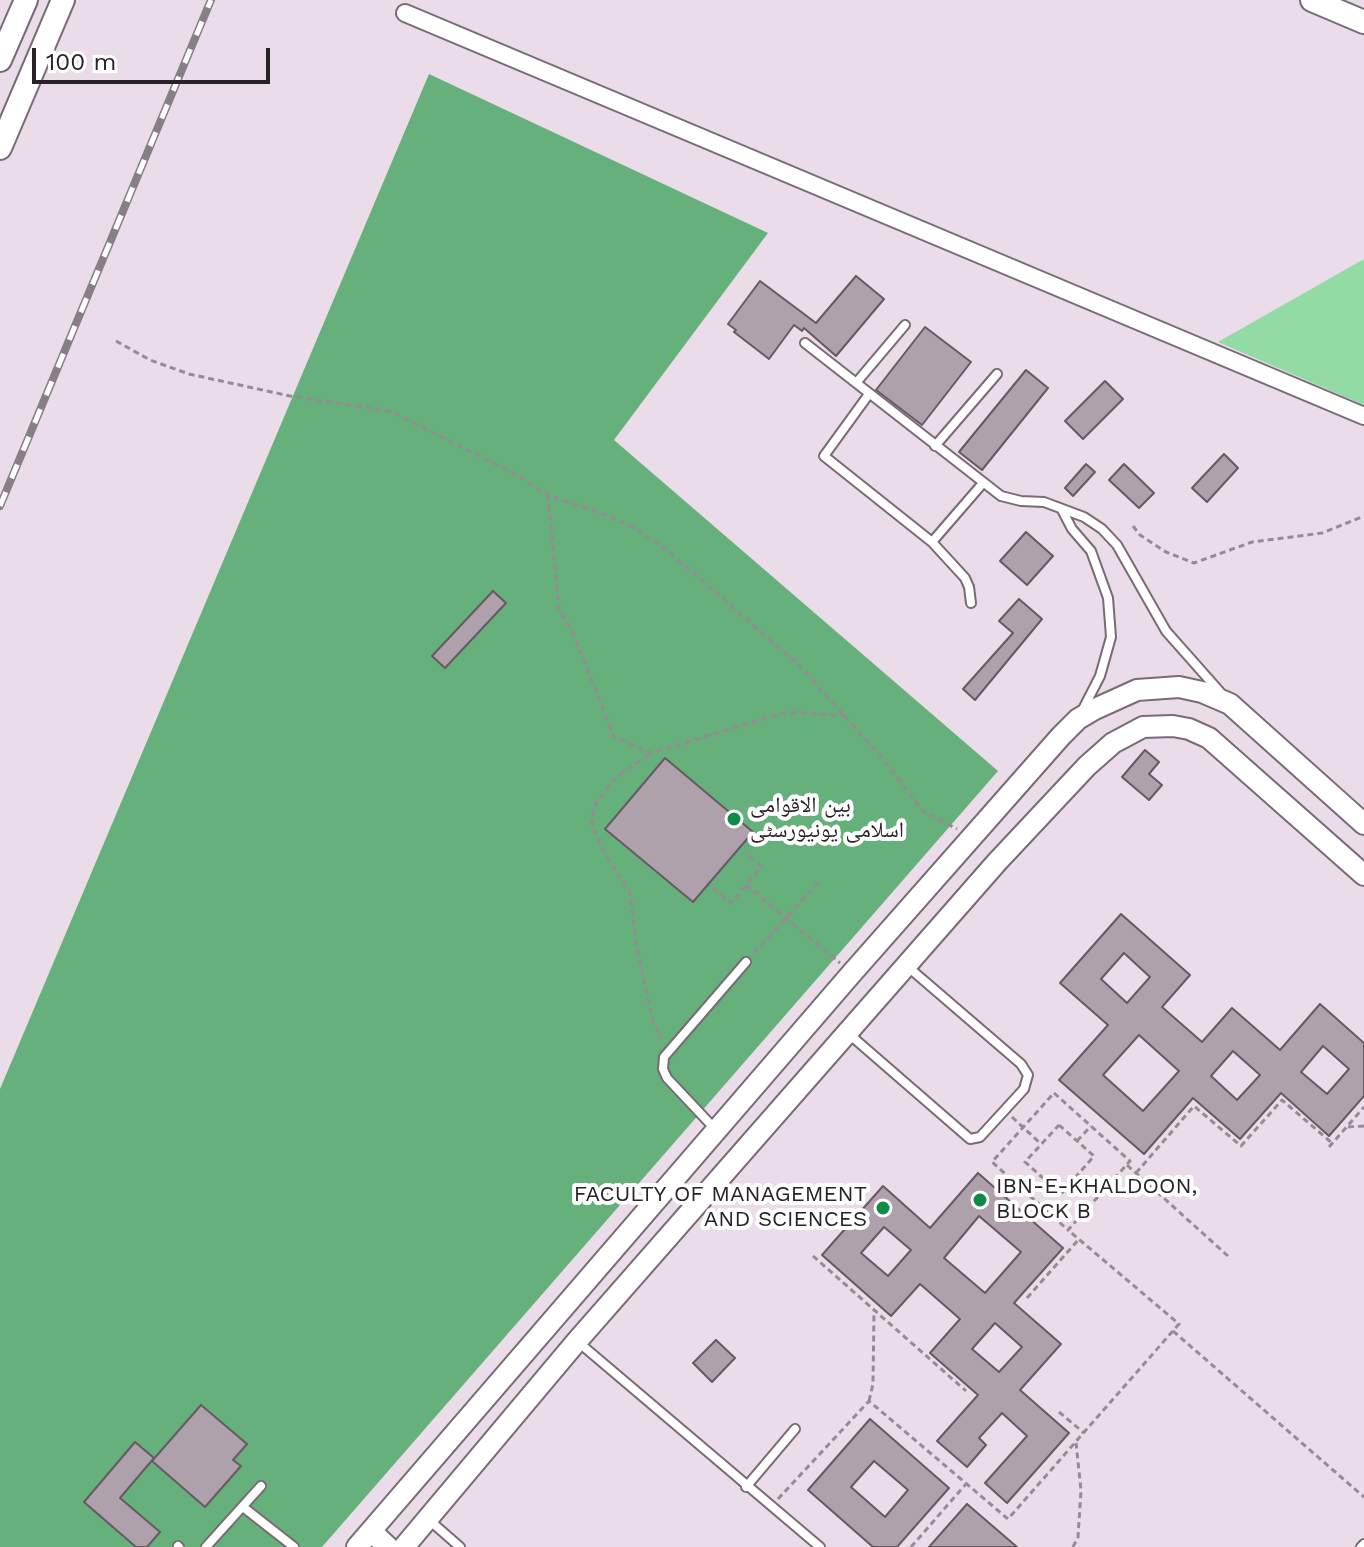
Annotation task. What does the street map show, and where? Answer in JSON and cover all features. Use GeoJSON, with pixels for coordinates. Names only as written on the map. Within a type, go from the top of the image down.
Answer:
{"type":"FeatureCollection","features":[{"type":"Feature","properties":{"kind":"main road"},"geometry":{"type":"LineString","coordinates":[[0,60],[26,0]]}},
{"type":"Feature","properties":{"kind":"main road"},"geometry":{"type":"LineString","coordinates":[[0,148],[63,0]]}},
{"type":"Feature","properties":{"kind":"main road"},"geometry":{"type":"LineString","coordinates":[[1312,0],[1364,22]]}},
{"type":"Feature","properties":{"kind":"street"},"geometry":{"type":"LineString","coordinates":[[405,13],[1364,416]]}},
{"type":"Feature","properties":{"kind":"street"},"geometry":{"type":"LineString","coordinates":[[388,1547],[364,1539],[969,838],[1078,719],[1137,690],[1179,687],[1202,692],[1230,704],[1364,824]]}},
{"type":"Feature","properties":{"kind":"street"},"geometry":{"type":"LineString","coordinates":[[404,1547],[577,1341],[906,965],[997,862],[1087,766],[1113,743],[1143,727],[1173,726],[1209,738],[1364,875]]}},
{"type":"Feature","properties":{"kind":"street"},"geometry":{"type":"LineString","coordinates":[[969,838],[997,862]]}},
{"type":"Feature","properties":{"kind":"street"},"geometry":{"type":"LineString","coordinates":[[642,1216],[669,1238]]}},
{"type":"Feature","properties":{"kind":"lane"},"geometry":{"type":"LineString","coordinates":[[856,383],[905,325]]}},
{"type":"Feature","properties":{"kind":"lane"},"geometry":{"type":"LineString","coordinates":[[805,343],[1001,496],[1044,502],[1084,517],[1102,529],[1117,545],[1166,631],[1230,704]]}},
{"type":"Feature","properties":{"kind":"lane"},"geometry":{"type":"LineString","coordinates":[[935,446],[997,374]]}},
{"type":"Feature","properties":{"kind":"lane"},"geometry":{"type":"LineString","coordinates":[[869,394],[824,456],[932,542],[965,578],[971,603]]}},
{"type":"Feature","properties":{"kind":"lane"},"geometry":{"type":"LineString","coordinates":[[932,542],[983,483]]}},
{"type":"Feature","properties":{"kind":"lane"},"geometry":{"type":"LineString","coordinates":[[1062,510],[1072,529],[1091,551],[1108,598],[1111,637],[1100,676],[1078,719]]}},
{"type":"Feature","properties":{"kind":"lane"},"geometry":{"type":"LineString","coordinates":[[716,1129],[667,1078],[663,1069],[664,1057],[746,962]]}},
{"type":"Feature","properties":{"kind":"lane"},"geometry":{"type":"LineString","coordinates":[[848,1033],[966,1136],[975,1139],[1024,1089],[1028,1081],[1026,1070],[906,965]]}},
{"type":"Feature","properties":{"kind":"lane"},"geometry":{"type":"LineString","coordinates":[[577,1341],[820,1547]]}},
{"type":"Feature","properties":{"kind":"lane"},"geometry":{"type":"LineString","coordinates":[[746,1487],[795,1429]]}},
{"type":"Feature","properties":{"kind":"lane"},"geometry":{"type":"LineString","coordinates":[[206,1547],[261,1486]]}},
{"type":"Feature","properties":{"kind":"lane"},"geometry":{"type":"LineString","coordinates":[[243,1507],[294,1547]]}},
{"type":"Feature","properties":{"kind":"lane"},"geometry":{"type":"LineString","coordinates":[[428,1519],[460,1547]]}},
{"type":"Feature","properties":{"kind":"path"},"geometry":{"type":"LineString","coordinates":[[116,341],[150,360],[189,374],[290,396],[390,411],[513,473],[548,495],[635,528],[668,551],[798,664],[846,716],[923,811],[969,838]]}},
{"type":"Feature","properties":{"kind":"path"},"geometry":{"type":"LineString","coordinates":[[548,495],[559,609],[573,633],[614,737],[651,753]]}},
{"type":"Feature","properties":{"kind":"path"},"geometry":{"type":"LineString","coordinates":[[1133,526],[1140,535],[1166,552],[1194,563],[1252,542],[1322,533],[1364,516]]}},
{"type":"Feature","properties":{"kind":"path"},"geometry":{"type":"LineString","coordinates":[[670,1048],[653,1022],[636,943],[630,893],[600,845],[591,820],[596,803],[615,778],[651,753],[787,712],[846,716]]}},
{"type":"Feature","properties":{"kind":"path"},"geometry":{"type":"LineString","coordinates":[[713,888],[731,903],[761,867],[745,853]]}},
{"type":"Feature","properties":{"kind":"path"},"geometry":{"type":"LineString","coordinates":[[746,962],[819,882]]}},
{"type":"Feature","properties":{"kind":"path"},"geometry":{"type":"LineString","coordinates":[[746,885],[852,973]]}},
{"type":"Feature","properties":{"kind":"path"},"geometry":{"type":"LineString","coordinates":[[869,1401],[1008,1519],[1179,1324],[1068,1230],[992,1162],[1054,1093],[1130,1161],[1068,1230]]}},
{"type":"Feature","properties":{"kind":"path"},"geometry":{"type":"LineString","coordinates":[[1136,1173],[1194,1106],[1241,1146],[1282,1100],[1330,1145],[1364,1107]]}},
{"type":"Feature","properties":{"kind":"path"},"geometry":{"type":"LineString","coordinates":[[1004,1111],[1041,1144]]}},
{"type":"Feature","properties":{"kind":"path"},"geometry":{"type":"LineString","coordinates":[[1059,1125],[1094,1156],[1061,1194],[1025,1162],[1041,1144],[1059,1125]]}},
{"type":"Feature","properties":{"kind":"path"},"geometry":{"type":"LineString","coordinates":[[1077,1141],[1091,1126]]}},
{"type":"Feature","properties":{"kind":"path"},"geometry":{"type":"LineString","coordinates":[[1346,1128],[1364,1126]]}},
{"type":"Feature","properties":{"kind":"path"},"geometry":{"type":"LineString","coordinates":[[1127,1165],[1228,1256]]}},
{"type":"Feature","properties":{"kind":"path"},"geometry":{"type":"LineString","coordinates":[[1030,1196],[1044,1179]]}},
{"type":"Feature","properties":{"kind":"path"},"geometry":{"type":"LineString","coordinates":[[1027,1298],[1079,1239]]}},
{"type":"Feature","properties":{"kind":"path"},"geometry":{"type":"LineString","coordinates":[[813,1256],[966,1391]]}},
{"type":"Feature","properties":{"kind":"path"},"geometry":{"type":"LineString","coordinates":[[770,1507],[869,1401],[873,1384],[874,1310]]}},
{"type":"Feature","properties":{"kind":"path"},"geometry":{"type":"LineString","coordinates":[[1173,1331],[1364,1497]]}},
{"type":"Feature","properties":{"kind":"path"},"geometry":{"type":"LineString","coordinates":[[1059,1412],[1084,1433]]}},
{"type":"Feature","properties":{"kind":"path"},"geometry":{"type":"LineString","coordinates":[[1073,1547],[1078,1537],[1081,1490],[1076,1443]]}},
{"type":"Feature","properties":{"kind":"path"},"geometry":{"type":"LineString","coordinates":[[911,1547],[966,1484]]}},
{"type":"Feature","properties":{"kind":"green space"},"geometry":{"type":"Polygon","coordinates":[[[429,74],[768,233],[614,440],[998,771],[322,1547],[0,1547],[0,1089],[429,74]]]}},
{"type":"Feature","properties":{"kind":"green space"},"geometry":{"type":"Polygon","coordinates":[[[1364,259],[1364,405],[1218,342],[1364,259]]]}},
{"type":"Feature","properties":{"kind":"building"},"geometry":{"type":"Polygon","coordinates":[[[856,276],[884,299],[836,356],[804,328],[802,331],[794,325],[769,359],[728,324],[760,281],[816,323],[856,276]]]}},
{"type":"Feature","properties":{"kind":"building"},"geometry":{"type":"Polygon","coordinates":[[[925,327],[971,362],[922,425],[876,390],[925,327]]]}},
{"type":"Feature","properties":{"kind":"building"},"geometry":{"type":"Polygon","coordinates":[[[1026,370],[1048,388],[982,470],[959,452],[1026,370]]]}},
{"type":"Feature","properties":{"kind":"building"},"geometry":{"type":"Polygon","coordinates":[[[1105,381],[1123,399],[1083,439],[1065,421],[1105,381]]]}},
{"type":"Feature","properties":{"kind":"building"},"geometry":{"type":"Polygon","coordinates":[[[1224,454],[1238,468],[1207,502],[1192,488],[1224,454]]]}},
{"type":"Feature","properties":{"kind":"building"},"geometry":{"type":"Polygon","coordinates":[[[1086,464],[1095,472],[1073,496],[1065,488],[1086,464]]]}},
{"type":"Feature","properties":{"kind":"building"},"geometry":{"type":"Polygon","coordinates":[[[1124,464],[1154,493],[1139,508],[1109,480],[1124,464]]]}},
{"type":"Feature","properties":{"kind":"building"},"geometry":{"type":"Polygon","coordinates":[[[1026,532],[1053,556],[1027,585],[1000,561],[1026,532]]]}},
{"type":"Feature","properties":{"kind":"building"},"geometry":{"type":"Polygon","coordinates":[[[493,591],[506,603],[445,668],[432,656],[493,591]]]}},
{"type":"Feature","properties":{"kind":"building"},"geometry":{"type":"Polygon","coordinates":[[[1019,599],[1042,619],[975,700],[963,689],[1013,633],[999,621],[1019,599]]]}},
{"type":"Feature","properties":{"kind":"building"},"geometry":{"type":"Polygon","coordinates":[[[1145,750],[1159,762],[1149,774],[1162,785],[1149,800],[1122,777],[1145,750]]]}},
{"type":"Feature","properties":{"kind":"building"},"geometry":{"type":"Polygon","coordinates":[[[665,758],[753,832],[693,902],[605,829],[665,758]]]}},
{"type":"Feature","properties":{"kind":"building"},"geometry":{"type":"Polygon","coordinates":[[[1121,914],[1190,975],[1162,1007],[1202,1042],[1232,1008],[1280,1050],[1320,1004],[1364,1043],[1364,1096],[1329,1136],[1281,1093],[1240,1139],[1193,1098],[1144,1154],[1059,1080],[1108,1025],[1060,983],[1121,914]],[[1124,953],[1101,979],[1127,1003],[1150,977],[1124,953]],[[1139,1035],[1103,1075],[1143,1111],[1179,1071],[1139,1035]],[[1323,1046],[1301,1072],[1327,1094],[1349,1069],[1323,1046]],[[1233,1051],[1211,1076],[1237,1100],[1260,1075],[1233,1051]]]}},
{"type":"Feature","properties":{"kind":"building"},"geometry":{"type":"Polygon","coordinates":[[[978,1173],[1063,1248],[1014,1303],[1061,1344],[1020,1390],[1069,1433],[1007,1503],[985,1483],[1027,1436],[1002,1413],[979,1438],[986,1445],[967,1467],[937,1441],[978,1395],[930,1353],[960,1319],[920,1284],[891,1316],[822,1255],[883,1186],[930,1228],[978,1173]],[[979,1216],[944,1258],[985,1293],[1021,1252],[979,1216]],[[884,1227],[861,1253],[888,1276],[911,1250],[884,1227]],[[995,1323],[972,1349],[999,1372],[1022,1347],[995,1323]]]}},
{"type":"Feature","properties":{"kind":"building"},"geometry":{"type":"Polygon","coordinates":[[[716,1340],[735,1358],[712,1382],[693,1363],[716,1340]]]}},
{"type":"Feature","properties":{"kind":"building"},"geometry":{"type":"Polygon","coordinates":[[[201,1405],[247,1444],[233,1460],[241,1466],[205,1507],[152,1461],[201,1405]]]}},
{"type":"Feature","properties":{"kind":"building"},"geometry":{"type":"Polygon","coordinates":[[[870,1419],[949,1488],[897,1547],[873,1547],[808,1490],[870,1419]],[[874,1461],[851,1487],[885,1517],[908,1490],[874,1461]]]}},
{"type":"Feature","properties":{"kind":"building"},"geometry":{"type":"Polygon","coordinates":[[[135,1442],[154,1458],[120,1498],[160,1532],[147,1547],[136,1547],[84,1502],[135,1442]]]}},
{"type":"Feature","properties":{"kind":"building"},"geometry":{"type":"Polygon","coordinates":[[[967,1504],[1017,1547],[929,1547],[967,1504]]]}},
{"type":"Feature","properties":{"kind":"railway"},"geometry":{"type":"LineString","coordinates":[[0,506],[211,0]]}},
{"type":"Feature","properties":{"kind":"place","name":"بین الاقوامی اسلامی یونیورسٹی"},"geometry":{"type":"Point","coordinates":[734,819]}},
{"type":"Feature","properties":{"kind":"place","name":"IBN-E-KHALDOON, BLOCK B"},"geometry":{"type":"Point","coordinates":[980,1200]}},
{"type":"Feature","properties":{"kind":"place","name":"FACULTY OF MANAGEMENT AND SCIENCES"},"geometry":{"type":"Point","coordinates":[883,1208]}}]}
